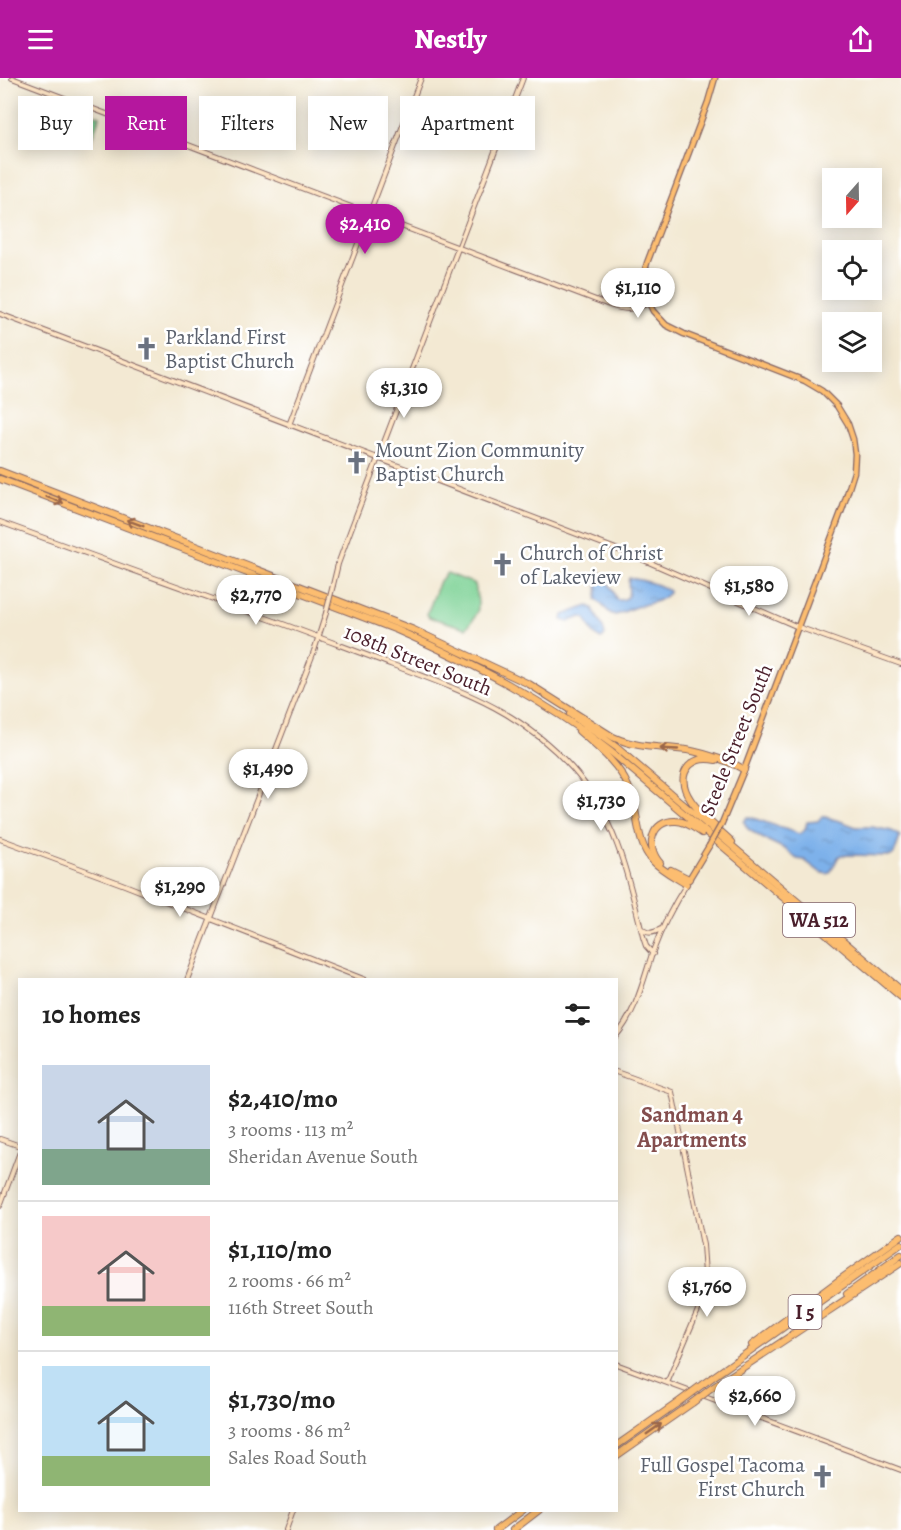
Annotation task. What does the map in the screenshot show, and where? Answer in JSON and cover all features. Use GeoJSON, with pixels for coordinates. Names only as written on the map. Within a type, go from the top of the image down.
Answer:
{"type":"FeatureCollection","features":[{"type":"Feature","properties":{"kind":"highway","name":"WA 512"},"geometry":{"type":"LineString","coordinates":[[0,471],[414,630],[501,671],[565,710],[616,747],[750,866]]}},
{"type":"Feature","properties":{"kind":"highway","name":"WA 512"},"geometry":{"type":"LineString","coordinates":[[0,479],[397,630],[456,656],[510,684],[589,734],[750,866],[886,981],[901,997]]}},
{"type":"Feature","properties":{"kind":"highway"},"geometry":{"type":"LineString","coordinates":[[501,671],[529,684],[613,737],[625,742],[646,747],[704,753],[744,770]]}},
{"type":"Feature","properties":{"kind":"highway"},"geometry":{"type":"LineString","coordinates":[[560,715],[619,770],[631,792],[646,852],[657,865],[687,882]]}},
{"type":"Feature","properties":{"kind":"highway"},"geometry":{"type":"LineString","coordinates":[[744,770],[715,760],[701,759],[688,767],[683,784],[690,800],[744,853],[750,866]]}},
{"type":"Feature","properties":{"kind":"highway"},"geometry":{"type":"LineString","coordinates":[[687,882],[661,864],[653,854],[651,847],[656,829],[675,820],[687,824],[705,836],[736,861],[750,866]]}},
{"type":"Feature","properties":{"kind":"highway"},"geometry":{"type":"LineString","coordinates":[[886,981],[901,989]]}},
{"type":"Feature","properties":{"kind":"highway"},"geometry":{"type":"LineString","coordinates":[[886,981],[901,1002]]}},
{"type":"Feature","properties":{"kind":"highway"},"geometry":{"type":"LineString","coordinates":[[710,1380],[762,1337],[901,1235]]}},
{"type":"Feature","properties":{"kind":"highway","name":"I 5"},"geometry":{"type":"LineString","coordinates":[[618,1445],[901,1244]]}},
{"type":"Feature","properties":{"kind":"highway","name":"I 5"},"geometry":{"type":"LineString","coordinates":[[618,1455],[771,1349],[901,1255]]}},
{"type":"Feature","properties":{"kind":"highway"},"geometry":{"type":"LineString","coordinates":[[771,1349],[901,1263]]}},
{"type":"Feature","properties":{"kind":"highway"},"geometry":{"type":"LineString","coordinates":[[496,1530],[521,1512]]}},
{"type":"Feature","properties":{"kind":"highway"},"geometry":{"type":"LineString","coordinates":[[513,1530],[536,1512]]}},
{"type":"Feature","properties":{"kind":"main road"},"geometry":{"type":"LineString","coordinates":[[648,303],[643,284],[647,263],[715,78]]}},
{"type":"Feature","properties":{"kind":"main road","name":"Steele Street South"},"geometry":{"type":"LineString","coordinates":[[648,303],[660,319],[675,330],[800,378],[822,390],[845,418],[854,444],[855,464],[852,483],[744,770],[722,823],[687,882]]}},
{"type":"Feature","properties":{"kind":"street"},"geometry":{"type":"LineString","coordinates":[[12,78],[619,309],[636,309],[648,303]]}},
{"type":"Feature","properties":{"kind":"street"},"geometry":{"type":"LineString","coordinates":[[289,425],[421,78]]}},
{"type":"Feature","properties":{"kind":"street"},"geometry":{"type":"LineString","coordinates":[[188,978],[319,637],[340,559],[523,78]]}},
{"type":"Feature","properties":{"kind":"street"},"geometry":{"type":"LineString","coordinates":[[0,314],[644,560],[798,627],[901,664]]}},
{"type":"Feature","properties":{"kind":"street","name":"108th Street South"},"geometry":{"type":"LineString","coordinates":[[0,522],[319,637],[476,697],[517,720],[562,757],[593,796],[620,850],[644,942],[652,954]]}},
{"type":"Feature","properties":{"kind":"street"},"geometry":{"type":"LineString","coordinates":[[0,839],[361,978]]}},
{"type":"Feature","properties":{"kind":"street","name":"Steele Street South"},"geometry":{"type":"LineString","coordinates":[[618,1033],[635,1006],[668,914],[687,882]]}},
{"type":"Feature","properties":{"kind":"street"},"geometry":{"type":"LineString","coordinates":[[640,927],[648,933],[662,929]]}},
{"type":"Feature","properties":{"kind":"street"},"geometry":{"type":"LineString","coordinates":[[618,1073],[672,1092],[703,1245],[705,1274],[702,1297],[667,1383]]}},
{"type":"Feature","properties":{"kind":"street"},"geometry":{"type":"LineString","coordinates":[[0,1139],[18,1145]]}},
{"type":"Feature","properties":{"kind":"street"},"geometry":{"type":"LineString","coordinates":[[0,1206],[18,1157]]}},
{"type":"Feature","properties":{"kind":"street"},"geometry":{"type":"LineString","coordinates":[[618,1365],[901,1470]]}},
{"type":"Feature","properties":{"kind":"street"},"geometry":{"type":"LineString","coordinates":[[286,1530],[292,1512]]}},
{"type":"Feature","properties":{"kind":"green space"},"geometry":{"type":"Polygon","coordinates":[[[93,114],[100,116],[93,135],[93,114]]]}},
{"type":"Feature","properties":{"kind":"green space"},"geometry":{"type":"Polygon","coordinates":[[[447,573],[475,584],[478,598],[477,613],[466,628],[429,617],[427,614],[440,581],[447,573]]]}},
{"type":"Feature","properties":{"kind":"water"},"geometry":{"type":"Polygon","coordinates":[[[598,572],[605,576],[617,600],[623,600],[628,596],[629,578],[654,584],[669,593],[656,601],[615,615],[596,599],[598,572]]]}},
{"type":"Feature","properties":{"kind":"water"},"geometry":{"type":"Polygon","coordinates":[[[588,606],[593,608],[603,627],[605,635],[601,639],[593,633],[585,618],[581,617],[568,622],[562,620],[563,615],[588,606]]]}},
{"type":"Feature","properties":{"kind":"water"},"geometry":{"type":"Polygon","coordinates":[[[822,816],[856,827],[892,831],[900,837],[894,854],[891,856],[839,856],[830,873],[827,874],[762,838],[748,829],[744,822],[747,817],[750,817],[799,834],[805,830],[807,822],[818,821],[822,816]]]}},
{"type":"Feature","properties":{"kind":"place","name":"Parkland First Baptist Church"},"geometry":{"type":"Point","coordinates":[147,349]}},
{"type":"Feature","properties":{"kind":"place","name":"Mount Zion Community Baptist Church"},"geometry":{"type":"Point","coordinates":[357,462]}},
{"type":"Feature","properties":{"kind":"place","name":"Church of Christ of Lakeview"},"geometry":{"type":"Point","coordinates":[502,565]}},
{"type":"Feature","properties":{"kind":"place","name":"Full Gospel Tacoma First Church"},"geometry":{"type":"Point","coordinates":[823,1477]}},
{"type":"Feature","properties":{"kind":"district","name":"Sandman 4 Apartments"},"geometry":{"type":"Point","coordinates":[692,1128]}}]}
